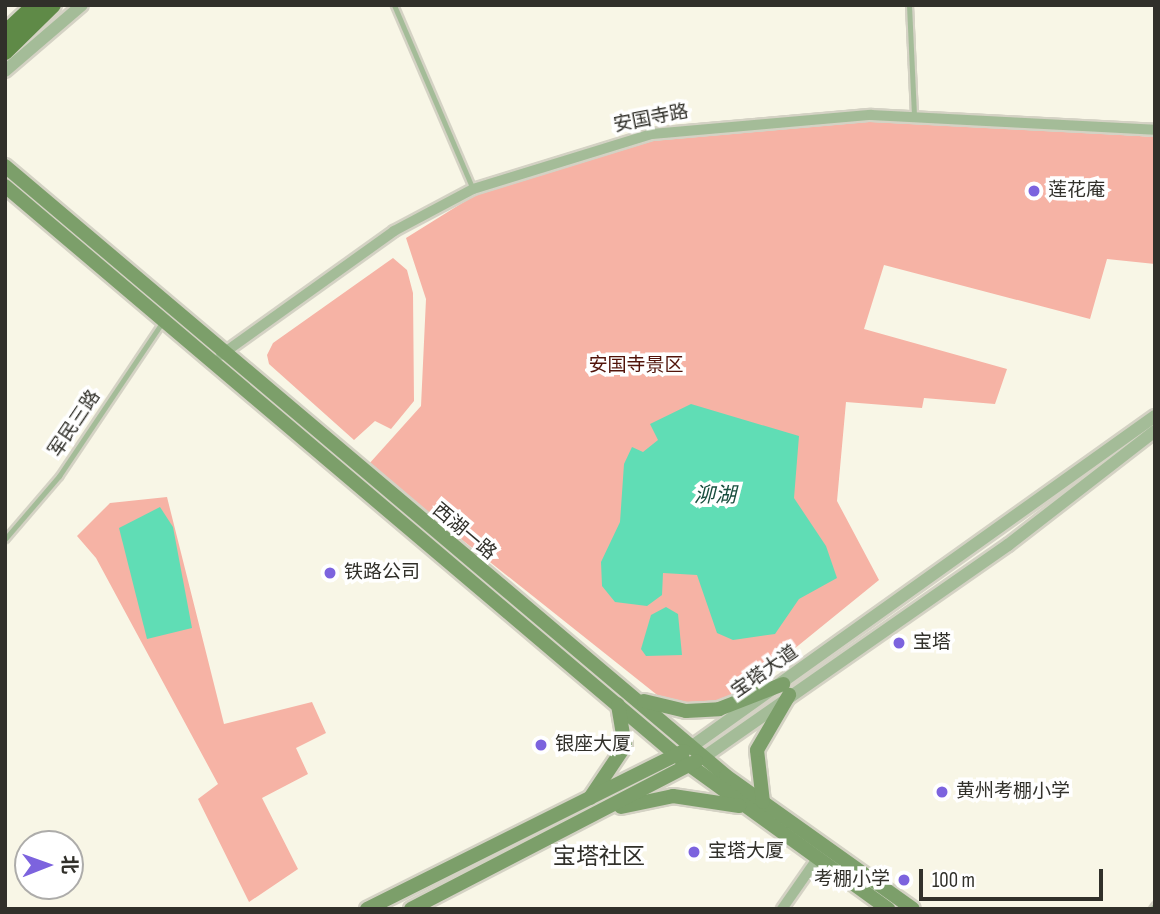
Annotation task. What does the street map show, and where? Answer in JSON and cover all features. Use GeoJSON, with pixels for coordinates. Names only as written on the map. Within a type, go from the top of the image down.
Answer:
{"type":"FeatureCollection","features":[{"type":"Feature","properties":{"kind":"main road"},"geometry":{"type":"LineString","coordinates":[[5,33],[35,5]]}},
{"type":"Feature","properties":{"kind":"main road"},"geometry":{"type":"LineString","coordinates":[[5,52],[53,5]]}},
{"type":"Feature","properties":{"kind":"main road","name":"西湖一路"},"geometry":{"type":"LineString","coordinates":[[5,166],[217,358],[624,699],[913,909]]}},
{"type":"Feature","properties":{"kind":"main road","name":"西湖一路"},"geometry":{"type":"LineString","coordinates":[[5,186],[163,321],[217,358]]}},
{"type":"Feature","properties":{"kind":"main road"},"geometry":{"type":"LineString","coordinates":[[587,810],[614,771],[625,746],[624,699],[659,708],[719,709],[786,689]]}},
{"type":"Feature","properties":{"kind":"main road"},"geometry":{"type":"LineString","coordinates":[[763,802],[757,750],[786,689]]}},
{"type":"Feature","properties":{"kind":"main road","name":"西湖一路"},"geometry":{"type":"LineString","coordinates":[[624,699],[689,765],[888,909]]}},
{"type":"Feature","properties":{"kind":"main road","name":"宝塔大道"},"geometry":{"type":"LineString","coordinates":[[411,909],[587,810],[691,747]]}},
{"type":"Feature","properties":{"kind":"main road","name":"宝塔大道"},"geometry":{"type":"LineString","coordinates":[[367,909],[704,757]]}},
{"type":"Feature","properties":{"kind":"main road"},"geometry":{"type":"LineString","coordinates":[[587,810],[673,796],[750,809]]}},
{"type":"Feature","properties":{"kind":"street"},"geometry":{"type":"LineString","coordinates":[[5,71],[82,5]]}},
{"type":"Feature","properties":{"kind":"street","name":"安国寺路"},"geometry":{"type":"LineString","coordinates":[[217,358],[394,231],[473,189],[652,134],[760,120],[914,116],[1155,130]]}},
{"type":"Feature","properties":{"kind":"street","name":"宝塔大道"},"geometry":{"type":"LineString","coordinates":[[704,757],[786,689],[1155,416]]}},
{"type":"Feature","properties":{"kind":"street","name":"宝塔大道"},"geometry":{"type":"LineString","coordinates":[[691,747],[786,689],[1008,545],[1155,431]]}},
{"type":"Feature","properties":{"kind":"street"},"geometry":{"type":"LineString","coordinates":[[782,909],[817,859]]}},
{"type":"Feature","properties":{"kind":"lane"},"geometry":{"type":"LineString","coordinates":[[394,5],[473,189]]}},
{"type":"Feature","properties":{"kind":"lane"},"geometry":{"type":"LineString","coordinates":[[909,5],[914,116]]}},
{"type":"Feature","properties":{"kind":"lane","name":"军民三路"},"geometry":{"type":"LineString","coordinates":[[5,539],[59,476],[163,321]]}},
{"type":"Feature","properties":{"kind":"green space","name":"安国寺景区"},"geometry":{"type":"Polygon","coordinates":[[[869,119],[1155,137],[1155,264],[1107,259],[1090,319],[884,265],[864,329],[1007,369],[995,404],[924,398],[922,408],[846,402],[837,501],[879,580],[736,696],[699,705],[666,702],[368,465],[421,406],[426,299],[406,238],[475,195],[540,169],[656,139],[869,119]]]}},
{"type":"Feature","properties":{"kind":"green space"},"geometry":{"type":"Polygon","coordinates":[[[393,258],[407,270],[413,293],[414,401],[391,429],[375,421],[354,440],[269,364],[267,355],[273,343],[393,258]]]}},
{"type":"Feature","properties":{"kind":"green space"},"geometry":{"type":"Polygon","coordinates":[[[167,497],[224,724],[312,702],[326,733],[296,748],[308,774],[262,798],[298,869],[249,902],[198,799],[218,784],[96,558],[77,536],[110,503],[167,497]]]}},
{"type":"Feature","properties":{"kind":"water","name":"泖湖"},"geometry":{"type":"Polygon","coordinates":[[[691,404],[799,436],[794,498],[826,546],[837,578],[799,599],[775,634],[733,640],[717,633],[697,575],[663,573],[662,595],[647,606],[615,602],[602,586],[601,562],[620,522],[624,464],[632,447],[643,452],[658,440],[650,424],[691,404]]]}},
{"type":"Feature","properties":{"kind":"water"},"geometry":{"type":"Polygon","coordinates":[[[160,507],[173,527],[192,628],[147,639],[119,528],[160,507]]]}},
{"type":"Feature","properties":{"kind":"water"},"geometry":{"type":"Polygon","coordinates":[[[666,607],[678,614],[682,655],[646,656],[641,649],[651,615],[666,607]]]}},
{"type":"Feature","properties":{"kind":"place","name":"莲花庵"},"geometry":{"type":"Point","coordinates":[1034,191]}},
{"type":"Feature","properties":{"kind":"place","name":"铁路公司"},"geometry":{"type":"Point","coordinates":[330,573]}},
{"type":"Feature","properties":{"kind":"place","name":"宝塔"},"geometry":{"type":"Point","coordinates":[899,643]}},
{"type":"Feature","properties":{"kind":"place","name":"银座大厦"},"geometry":{"type":"Point","coordinates":[541,745]}},
{"type":"Feature","properties":{"kind":"place","name":"黄州考棚小学"},"geometry":{"type":"Point","coordinates":[942,792]}},
{"type":"Feature","properties":{"kind":"place","name":"宝塔大厦"},"geometry":{"type":"Point","coordinates":[694,852]}},
{"type":"Feature","properties":{"kind":"place","name":"考棚小学"},"geometry":{"type":"Point","coordinates":[904,880]}},
{"type":"Feature","properties":{"kind":"district","name":"宝塔社区"},"geometry":{"type":"Point","coordinates":[599,857]}}]}
